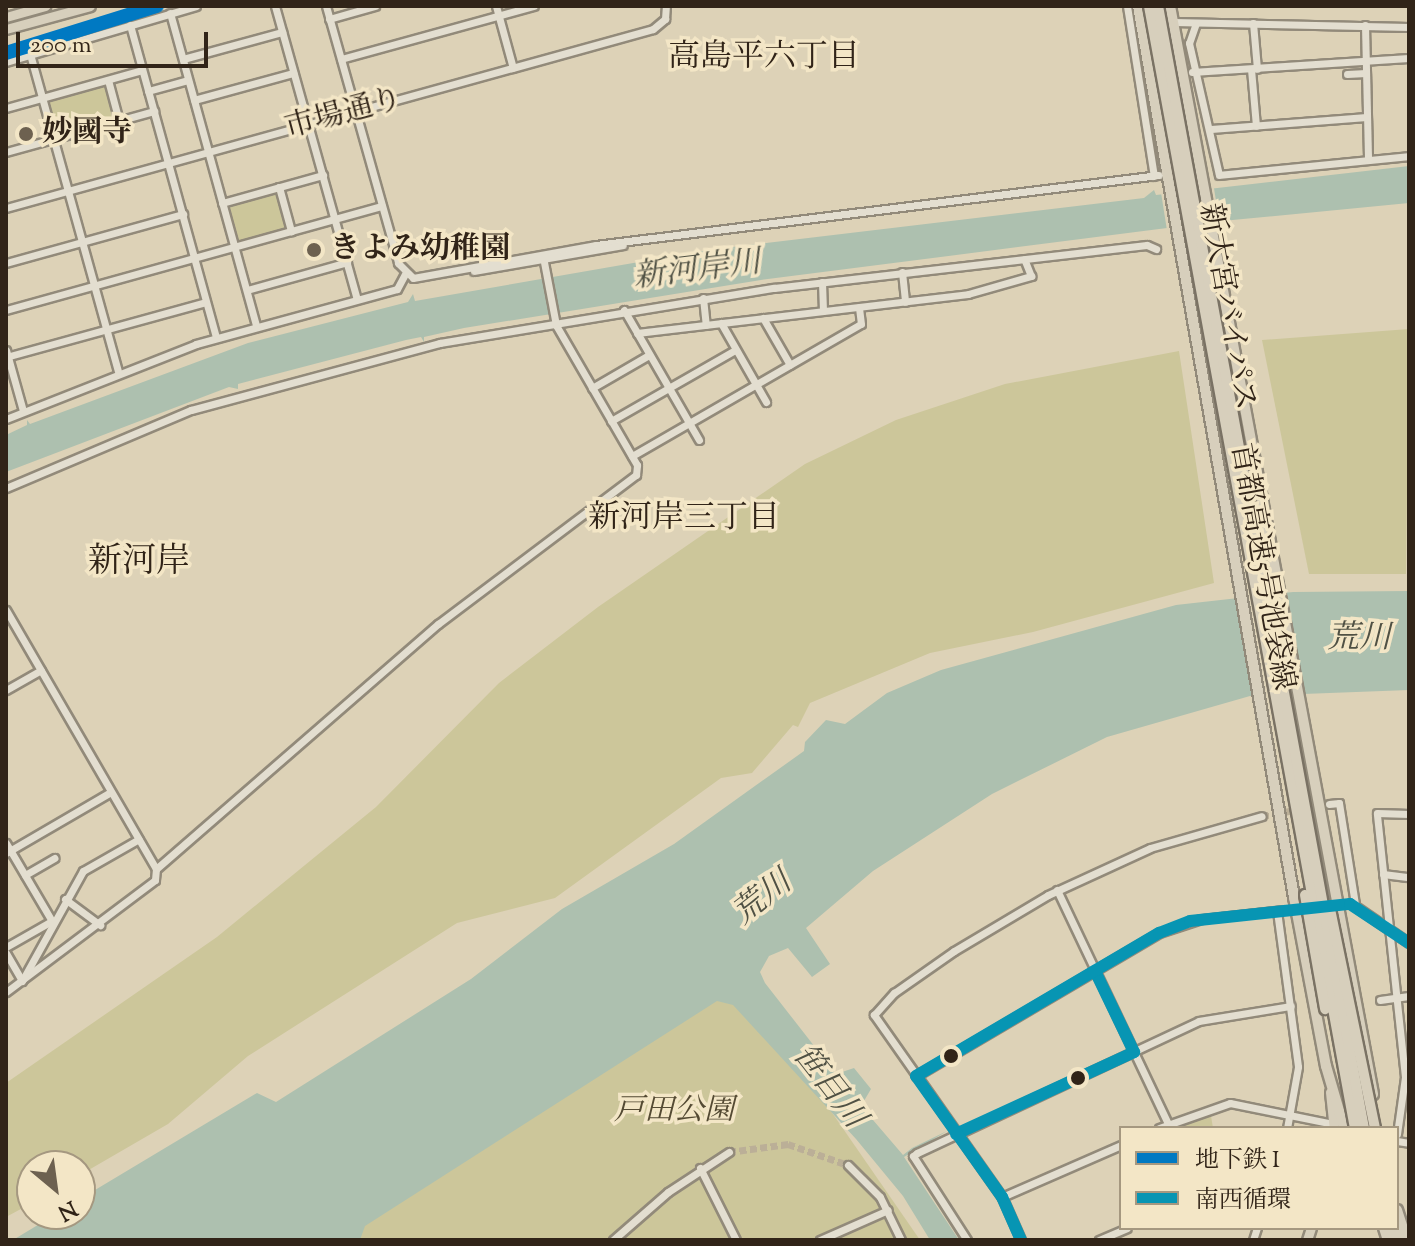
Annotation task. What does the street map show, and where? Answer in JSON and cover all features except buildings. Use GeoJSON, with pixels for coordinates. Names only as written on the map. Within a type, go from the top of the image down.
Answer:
{"type":"FeatureCollection","features":[{"type":"Feature","properties":{"kind":"highway","name":"新大宮バイパス"},"geometry":{"type":"LineString","coordinates":[[1138,6],[1161,176],[1275,768],[1329,1079],[1344,1126]]}},
{"type":"Feature","properties":{"kind":"highway","name":"首都高速5号池袋線"},"geometry":{"type":"LineString","coordinates":[[1149,6],[1364,1126]]}},
{"type":"Feature","properties":{"kind":"highway","name":"首都高速5号池袋線"},"geometry":{"type":"LineString","coordinates":[[1158,6],[1302,815],[1344,1126]]}},
{"type":"Feature","properties":{"kind":"highway","name":"新大宮バイパス"},"geometry":{"type":"LineString","coordinates":[[1170,6],[1312,785],[1361,1019],[1376,1126]]}},
{"type":"Feature","properties":{"kind":"highway"},"geometry":{"type":"LineString","coordinates":[[1302,815],[1376,1126]]}},
{"type":"Feature","properties":{"kind":"highway"},"geometry":{"type":"LineString","coordinates":[[1399,1216],[1407,1240]]}},
{"type":"Feature","properties":{"kind":"main road"},"geometry":{"type":"LineString","coordinates":[[6,17],[45,6]]}},
{"type":"Feature","properties":{"kind":"main road"},"geometry":{"type":"LineString","coordinates":[[6,29],[90,6]]}},
{"type":"Feature","properties":{"kind":"main road"},"geometry":{"type":"LineString","coordinates":[[1344,1126],[1354,1096],[1361,1019]]}},
{"type":"Feature","properties":{"kind":"street"},"geometry":{"type":"LineString","coordinates":[[6,62],[196,6]]}},
{"type":"Feature","properties":{"kind":"street"},"geometry":{"type":"LineString","coordinates":[[275,6],[357,299]]}},
{"type":"Feature","properties":{"kind":"street"},"geometry":{"type":"LineString","coordinates":[[6,419],[118,371],[216,337],[397,289],[405,274],[382,206],[326,6]]}},
{"type":"Feature","properties":{"kind":"street"},"geometry":{"type":"LineString","coordinates":[[329,19],[375,6]]}},
{"type":"Feature","properties":{"kind":"street"},"geometry":{"type":"LineString","coordinates":[[496,6],[513,68]]}},
{"type":"Feature","properties":{"kind":"street"},"geometry":{"type":"LineString","coordinates":[[341,59],[534,6]]}},
{"type":"Feature","properties":{"kind":"street","name":"市場通り"},"geometry":{"type":"LineString","coordinates":[[6,208],[653,29],[665,19],[666,6]]}},
{"type":"Feature","properties":{"kind":"street"},"geometry":{"type":"LineString","coordinates":[[405,274],[422,278],[644,239],[1161,176],[1127,6]]}},
{"type":"Feature","properties":{"kind":"street"},"geometry":{"type":"LineString","coordinates":[[170,13],[256,325]]}},
{"type":"Feature","properties":{"kind":"street"},"geometry":{"type":"LineString","coordinates":[[1173,22],[1409,27]]}},
{"type":"Feature","properties":{"kind":"street"},"geometry":{"type":"LineString","coordinates":[[1196,23],[1189,40],[1194,72],[1211,129],[1213,165],[1219,175],[1409,156]]}},
{"type":"Feature","properties":{"kind":"street"},"geometry":{"type":"LineString","coordinates":[[1253,23],[1256,126]]}},
{"type":"Feature","properties":{"kind":"street"},"geometry":{"type":"LineString","coordinates":[[130,25],[216,337]]}},
{"type":"Feature","properties":{"kind":"street"},"geometry":{"type":"LineString","coordinates":[[1365,25],[1368,160]]}},
{"type":"Feature","properties":{"kind":"street"},"geometry":{"type":"LineString","coordinates":[[183,59],[282,32]]}},
{"type":"Feature","properties":{"kind":"street"},"geometry":{"type":"LineString","coordinates":[[30,54],[118,371]]}},
{"type":"Feature","properties":{"kind":"street"},"geometry":{"type":"LineString","coordinates":[[1194,72],[1409,58]]}},
{"type":"Feature","properties":{"kind":"street"},"geometry":{"type":"LineString","coordinates":[[6,108],[142,70]]}},
{"type":"Feature","properties":{"kind":"street"},"geometry":{"type":"LineString","coordinates":[[194,100],[293,73]]}},
{"type":"Feature","properties":{"kind":"street"},"geometry":{"type":"LineString","coordinates":[[1347,74],[1366,73]]}},
{"type":"Feature","properties":{"kind":"street"},"geometry":{"type":"LineString","coordinates":[[108,80],[119,121]]}},
{"type":"Feature","properties":{"kind":"street"},"geometry":{"type":"LineString","coordinates":[[148,91],[188,80]]}},
{"type":"Feature","properties":{"kind":"street"},"geometry":{"type":"LineString","coordinates":[[6,152],[154,111]]}},
{"type":"Feature","properties":{"kind":"street"},"geometry":{"type":"LineString","coordinates":[[1211,129],[1367,117]]}},
{"type":"Feature","properties":{"kind":"street"},"geometry":{"type":"LineString","coordinates":[[222,203],[323,175]]}},
{"type":"Feature","properties":{"kind":"street"},"geometry":{"type":"LineString","coordinates":[[279,187],[291,231]]}},
{"type":"Feature","properties":{"kind":"street"},"geometry":{"type":"LineString","coordinates":[[6,310],[382,206]]}},
{"type":"Feature","properties":{"kind":"street"},"geometry":{"type":"LineString","coordinates":[[6,263],[183,214]]}},
{"type":"Feature","properties":{"kind":"street"},"geometry":{"type":"LineString","coordinates":[[456,271],[498,271],[545,264],[644,239]]}},
{"type":"Feature","properties":{"kind":"street"},"geometry":{"type":"LineString","coordinates":[[6,488],[104,443],[237,395],[371,358],[554,320],[703,298],[1147,245],[1156,249]]}},
{"type":"Feature","properties":{"kind":"street"},"geometry":{"type":"LineString","coordinates":[[637,333],[968,294],[1031,276],[1024,259]]}},
{"type":"Feature","properties":{"kind":"street"},"geometry":{"type":"LineString","coordinates":[[247,290],[347,262]]}},
{"type":"Feature","properties":{"kind":"street"},"geometry":{"type":"LineString","coordinates":[[156,869],[438,624],[635,476],[632,456],[554,320],[545,264]]}},
{"type":"Feature","properties":{"kind":"street"},"geometry":{"type":"LineString","coordinates":[[902,272],[905,302]]}},
{"type":"Feature","properties":{"kind":"street"},"geometry":{"type":"LineString","coordinates":[[822,282],[823,311]]}},
{"type":"Feature","properties":{"kind":"street"},"geometry":{"type":"LineString","coordinates":[[703,298],[706,325]]}},
{"type":"Feature","properties":{"kind":"street"},"geometry":{"type":"LineString","coordinates":[[23,411],[7,355],[206,302]]}},
{"type":"Feature","properties":{"kind":"street"},"geometry":{"type":"LineString","coordinates":[[632,456],[861,324],[859,307]]}},
{"type":"Feature","properties":{"kind":"street"},"geometry":{"type":"LineString","coordinates":[[624,310],[699,440]]}},
{"type":"Feature","properties":{"kind":"street"},"geometry":{"type":"LineString","coordinates":[[763,318],[790,365]]}},
{"type":"Feature","properties":{"kind":"street"},"geometry":{"type":"LineString","coordinates":[[721,323],[766,402]]}},
{"type":"Feature","properties":{"kind":"street"},"geometry":{"type":"LineString","coordinates":[[611,421],[735,350]]}},
{"type":"Feature","properties":{"kind":"street"},"geometry":{"type":"LineString","coordinates":[[592,388],[649,355]]}},
{"type":"Feature","properties":{"kind":"street"},"geometry":{"type":"LineString","coordinates":[[6,392],[17,389]]}},
{"type":"Feature","properties":{"kind":"street"},"geometry":{"type":"LineString","coordinates":[[6,610],[156,869],[157,879],[100,925],[6,992]]}},
{"type":"Feature","properties":{"kind":"street"},"geometry":{"type":"LineString","coordinates":[[6,690],[41,670]]}},
{"type":"Feature","properties":{"kind":"street"},"geometry":{"type":"LineString","coordinates":[[52,921],[7,849],[111,792]]}},
{"type":"Feature","properties":{"kind":"street"},"geometry":{"type":"LineString","coordinates":[[1329,804],[1339,803],[1352,904],[1409,943]]}},
{"type":"Feature","properties":{"kind":"street"},"geometry":{"type":"LineString","coordinates":[[1398,1126],[1407,1077],[1377,813],[1409,814]]}},
{"type":"Feature","properties":{"kind":"street"},"geometry":{"type":"LineString","coordinates":[[1021,1240],[1002,1197],[874,1015],[894,993],[954,951],[1057,890],[1150,848],[1262,816]]}},
{"type":"Feature","properties":{"kind":"street"},"geometry":{"type":"LineString","coordinates":[[22,981],[52,921],[83,871],[139,839]]}},
{"type":"Feature","properties":{"kind":"street"},"geometry":{"type":"LineString","coordinates":[[25,875],[54,858]]}},
{"type":"Feature","properties":{"kind":"street"},"geometry":{"type":"LineString","coordinates":[[1383,874],[1409,877]]}},
{"type":"Feature","properties":{"kind":"street"},"geometry":{"type":"LineString","coordinates":[[1057,890],[1169,1126],[1230,1103],[1340,1126]]}},
{"type":"Feature","properties":{"kind":"street"},"geometry":{"type":"LineString","coordinates":[[65,899],[100,925]]}},
{"type":"Feature","properties":{"kind":"street"},"geometry":{"type":"LineString","coordinates":[[916,1076],[1180,924],[1280,911],[1298,1079],[1288,1126]]}},
{"type":"Feature","properties":{"kind":"street"},"geometry":{"type":"LineString","coordinates":[[6,947],[52,921]]}},
{"type":"Feature","properties":{"kind":"street"},"geometry":{"type":"LineString","coordinates":[[6,953],[22,981]]}},
{"type":"Feature","properties":{"kind":"street"},"geometry":{"type":"LineString","coordinates":[[1380,1000],[1409,996]]}},
{"type":"Feature","properties":{"kind":"street"},"geometry":{"type":"LineString","coordinates":[[967,1240],[913,1156],[1213,1017],[1291,1006]]}},
{"type":"Feature","properties":{"kind":"street"},"geometry":{"type":"LineString","coordinates":[[1002,1197],[1119,1146]]}},
{"type":"Feature","properties":{"kind":"street"},"geometry":{"type":"LineString","coordinates":[[613,1240],[700,1168],[729,1152]]}},
{"type":"Feature","properties":{"kind":"street"},"geometry":{"type":"LineString","coordinates":[[848,1165],[888,1210],[901,1240]]}},
{"type":"Feature","properties":{"kind":"street"},"geometry":{"type":"LineString","coordinates":[[700,1168],[736,1240]]}},
{"type":"Feature","properties":{"kind":"street"},"geometry":{"type":"LineString","coordinates":[[820,1240],[888,1210]]}},
{"type":"Feature","properties":{"kind":"street"},"geometry":{"type":"LineString","coordinates":[[1099,1240],[1122,1230]]}},
{"type":"Feature","properties":{"kind":"green space"},"geometry":{"type":"Polygon","coordinates":[[[105,84],[114,119],[56,133],[48,98],[105,84]]]}},
{"type":"Feature","properties":{"kind":"green space"},"geometry":{"type":"Polygon","coordinates":[[[276,191],[286,230],[238,242],[228,203],[276,191]]]}},
{"type":"Feature","properties":{"kind":"green space"},"geometry":{"type":"Polygon","coordinates":[[[1409,329],[1406,574],[1309,574],[1262,340],[1409,329]]]}},
{"type":"Feature","properties":{"kind":"green space"},"geometry":{"type":"Polygon","coordinates":[[[1179,351],[1214,583],[1033,632],[930,653],[810,703],[798,727],[793,725],[752,773],[721,778],[555,898],[457,923],[248,1056],[168,1124],[96,1166],[96,1150],[16,1150],[16,1212],[6,1217],[6,1083],[217,937],[376,807],[499,683],[598,607],[805,464],[896,420],[1005,384],[1179,351]]]}},
{"type":"Feature","properties":{"kind":"green space","name":"戸田公園"},"geometry":{"type":"Polygon","coordinates":[[[712,939],[920,1240],[205,1240],[712,939]]]}},
{"type":"Feature","properties":{"kind":"green space"},"geometry":{"type":"Polygon","coordinates":[[[1210,1110],[1213,1126],[1173,1125],[1210,1110]]]}},
{"type":"Feature","properties":{"kind":"water","name":"新河岸川"},"geometry":{"type":"Polygon","coordinates":[[[1409,166],[1409,203],[1222,221],[761,280],[464,328],[424,337],[424,342],[421,337],[406,340],[238,384],[238,389],[229,387],[6,472],[6,435],[27,425],[27,420],[30,424],[248,343],[408,302],[413,294],[415,301],[708,250],[1144,198],[1154,190],[1156,195],[1409,166]]]}},
{"type":"Feature","properties":{"kind":"water"},"geometry":{"type":"Polygon","coordinates":[[[1409,591],[1409,690],[1250,696],[1107,737],[992,794],[873,871],[806,928],[830,964],[812,977],[788,948],[769,956],[760,972],[765,983],[836,1074],[854,1068],[871,1089],[861,1106],[903,1155],[947,1131],[904,1157],[959,1240],[930,1240],[903,1196],[856,1139],[733,1005],[717,1001],[365,1226],[360,1240],[13,1240],[30,1230],[96,1230],[96,1189],[257,1093],[276,1102],[471,979],[562,909],[674,844],[804,751],[805,742],[826,720],[845,724],[887,693],[941,670],[1176,605],[1293,592],[1409,591]]]}},
{"type":"Feature","properties":{"kind":"pier"},"geometry":{"type":"Polygon","coordinates":[[[1213,182],[1220,226],[1168,235],[1161,190],[1213,182]]]}},
{"type":"Feature","properties":{"kind":"pier"},"geometry":{"type":"Polygon","coordinates":[[[1286,588],[1305,694],[1254,703],[1235,597],[1286,588]]]}},
{"type":"Feature","properties":{"kind":"tunnel"},"geometry":{"type":"LineString","coordinates":[[1262,816],[1329,804]]}},
{"type":"Feature","properties":{"kind":"tunnel"},"geometry":{"type":"LineString","coordinates":[[729,1152],[788,1144],[848,1165]]}},
{"type":"Feature","properties":{"kind":"metro line","name":"I"},"geometry":{"type":"LineString","coordinates":[[6,53],[157,6]]}},
{"type":"Feature","properties":{"kind":"transit line","name":"南西循環"},"geometry":{"type":"LineString","coordinates":[[1021,1240],[1002,1197],[916,1076],[1159,933],[1190,921],[1350,904],[1409,943]]}},
{"type":"Feature","properties":{"kind":"transit line","name":"南西循環"},"geometry":{"type":"LineString","coordinates":[[956,1134],[1134,1052],[1095,971]]}},
{"type":"Feature","properties":{"kind":"place","name":"妙國寺"},"geometry":{"type":"Point","coordinates":[26,134]}},
{"type":"Feature","properties":{"kind":"place","name":"きよみ幼稚園"},"geometry":{"type":"Point","coordinates":[314,250]}},
{"type":"Feature","properties":{"kind":"district","name":"高島平六丁目"},"geometry":{"type":"Point","coordinates":[764,58]}},
{"type":"Feature","properties":{"kind":"district","name":"新河岸三丁目"},"geometry":{"type":"Point","coordinates":[684,519]}},
{"type":"Feature","properties":{"kind":"district","name":"新河岸"},"geometry":{"type":"Point","coordinates":[139,563]}},
{"type":"Feature","properties":{"kind":"water label","name":"荒川"},"geometry":{"type":"Point","coordinates":[1359,639]}},
{"type":"Feature","properties":{"kind":"water label","name":"荒川"},"geometry":{"type":"Point","coordinates":[763,899]}},
{"type":"Feature","properties":{"kind":"water label","name":"笹目川"},"geometry":{"type":"Point","coordinates":[828,1087]}}]}
